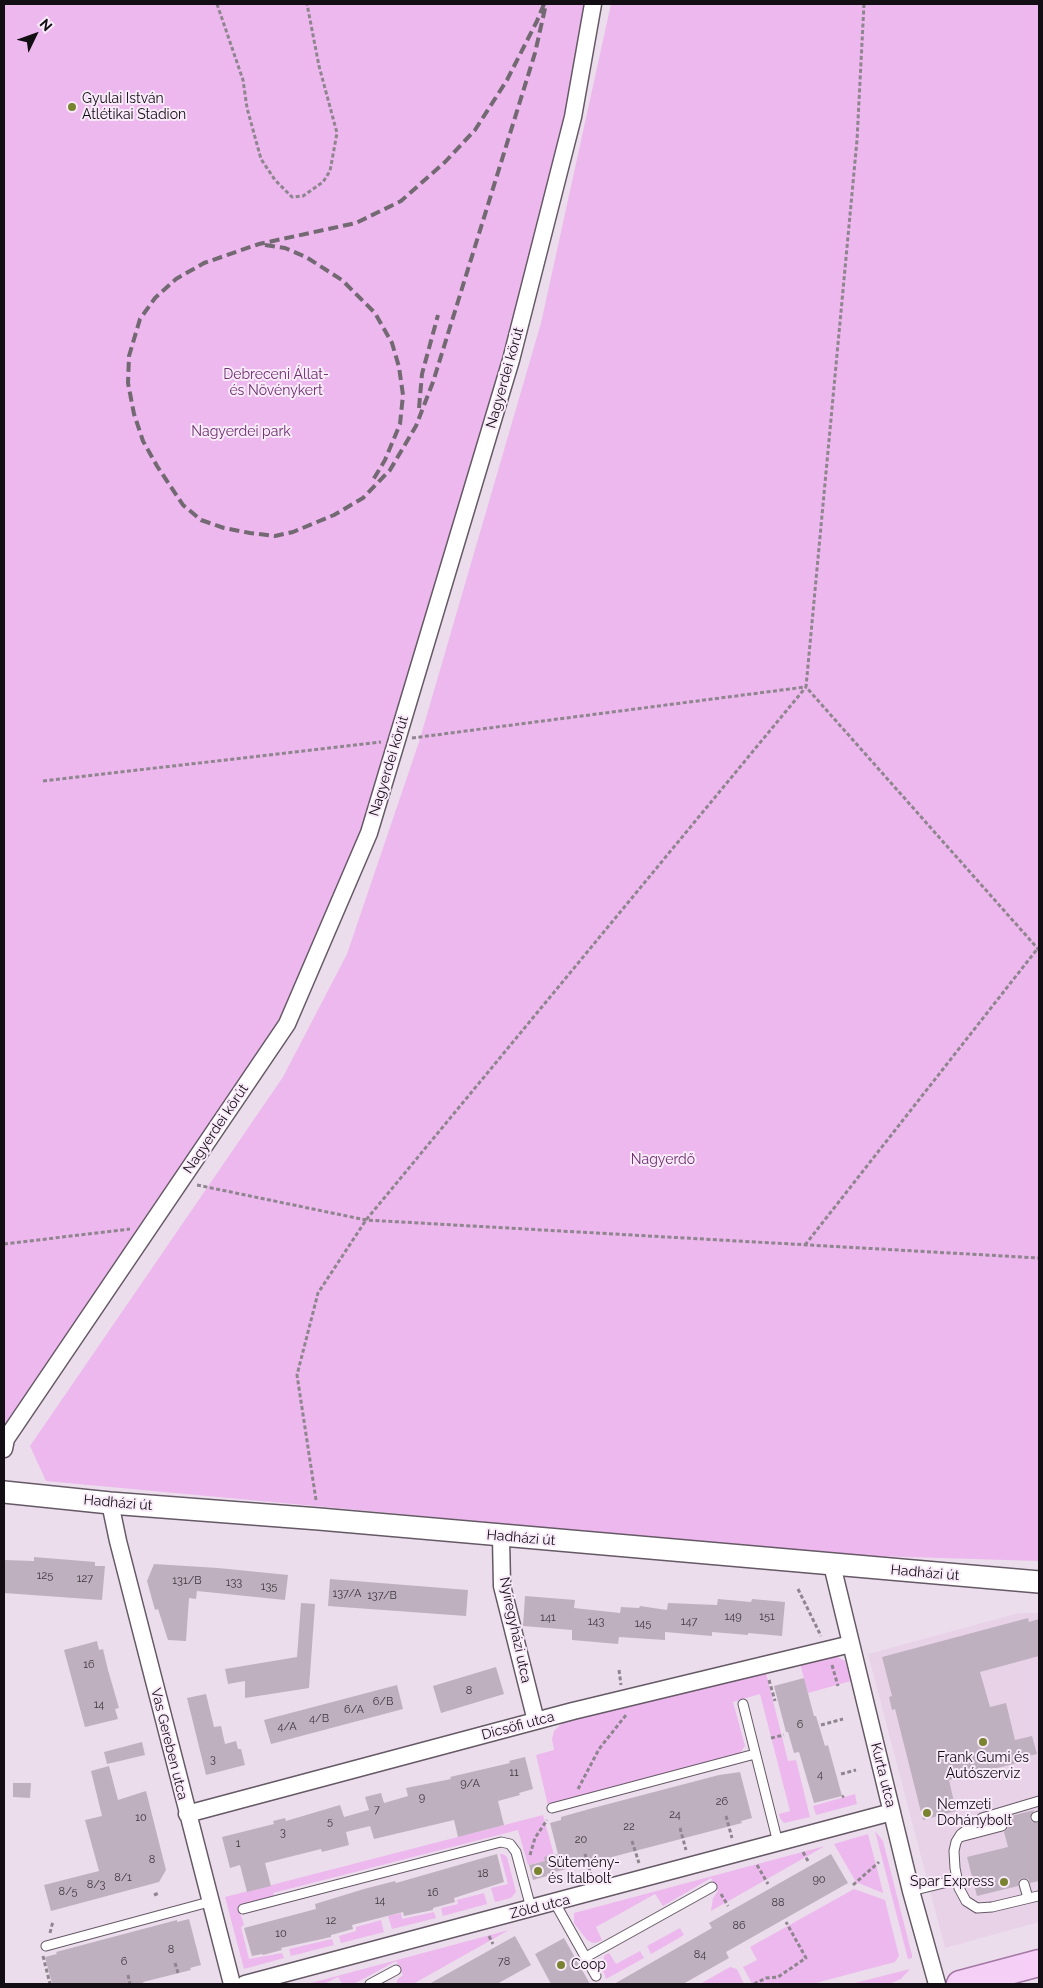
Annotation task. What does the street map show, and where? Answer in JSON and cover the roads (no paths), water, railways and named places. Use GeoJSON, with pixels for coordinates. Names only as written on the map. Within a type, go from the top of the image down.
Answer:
{"type":"FeatureCollection","features":[{"type":"Feature","properties":{"kind":"main road"},"geometry":{"type":"LineString","coordinates":[[960,1984],[1039,1963]]}},
{"type":"Feature","properties":{"kind":"street","name":"Nagyerdei körút"},"geometry":{"type":"LineString","coordinates":[[4,1449],[6,1439],[287,1024],[369,833],[511,360],[573,117],[593,4]]}},
{"type":"Feature","properties":{"kind":"street","name":"Hadházi út"},"geometry":{"type":"LineString","coordinates":[[4,1492],[110,1503],[1039,1582]]}},
{"type":"Feature","properties":{"kind":"street","name":"Vas Gereben utca"},"geometry":{"type":"LineString","coordinates":[[110,1503],[209,1902],[232,1984]]}},
{"type":"Feature","properties":{"kind":"street","name":"Nyíregyházi utca"},"geometry":{"type":"LineString","coordinates":[[501,1537],[502,1586],[536,1721]]}},
{"type":"Feature","properties":{"kind":"street","name":"Kurta utca"},"geometry":{"type":"LineString","coordinates":[[832,1565],[892,1812],[937,1984]]}},
{"type":"Feature","properties":{"kind":"street","name":"Dicsőfi utca"},"geometry":{"type":"LineString","coordinates":[[187,1814],[536,1721],[851,1644]]}},
{"type":"Feature","properties":{"kind":"street","name":"Zöld utca"},"geometry":{"type":"LineString","coordinates":[[245,1984],[892,1812]]}},
{"type":"Feature","properties":{"kind":"lane"},"geometry":{"type":"LineString","coordinates":[[742,1704],[778,1843]]}},
{"type":"Feature","properties":{"kind":"lane"},"geometry":{"type":"LineString","coordinates":[[552,1808],[755,1754]]}},
{"type":"Feature","properties":{"kind":"lane"},"geometry":{"type":"LineString","coordinates":[[1038,1896],[992,1908],[977,1908],[966,1901],[956,1880],[954,1851],[960,1837],[967,1828],[982,1818],[1039,1802]]}},
{"type":"Feature","properties":{"kind":"lane"},"geometry":{"type":"LineString","coordinates":[[960,1837],[1002,1826]]}},
{"type":"Feature","properties":{"kind":"lane"},"geometry":{"type":"LineString","coordinates":[[243,1909],[500,1842],[510,1844],[516,1852],[531,1908]]}},
{"type":"Feature","properties":{"kind":"lane"},"geometry":{"type":"LineString","coordinates":[[912,1891],[956,1880]]}},
{"type":"Feature","properties":{"kind":"lane"},"geometry":{"type":"LineString","coordinates":[[1024,1884],[1028,1898]]}},
{"type":"Feature","properties":{"kind":"lane"},"geometry":{"type":"LineString","coordinates":[[586,1957],[712,1887]]}},
{"type":"Feature","properties":{"kind":"lane"},"geometry":{"type":"LineString","coordinates":[[46,1946],[209,1902]]}},
{"type":"Feature","properties":{"kind":"lane"},"geometry":{"type":"LineString","coordinates":[[555,1903],[596,1976]]}},
{"type":"Feature","properties":{"kind":"lane"},"geometry":{"type":"LineString","coordinates":[[370,1984],[396,1970]]}},
{"type":"Feature","properties":{"kind":"railway"},"geometry":{"type":"LineString","coordinates":[[544,4],[507,80],[475,130],[445,162],[401,201],[356,223],[259,244],[204,263],[176,279],[155,298],[140,319],[129,356],[128,383],[134,414],[143,441],[157,466],[183,505],[201,520],[224,528],[250,533],[275,536],[293,532],[334,515],[363,498],[390,470],[416,426],[433,382],[535,53],[546,4]]}},
{"type":"Feature","properties":{"kind":"railway"},"geometry":{"type":"LineString","coordinates":[[265,245],[285,248],[306,257],[342,280],[375,313],[392,343],[399,367],[403,395],[400,424],[385,460],[373,480]]}},
{"type":"Feature","properties":{"kind":"railway"},"geometry":{"type":"LineString","coordinates":[[419,408],[422,374],[438,315]]}},
{"type":"Feature","properties":{"kind":"place","name":"Gyulai István Atlétikai Stadion"},"geometry":{"type":"Point","coordinates":[72,107]}},
{"type":"Feature","properties":{"kind":"place","name":"Frank Gumi és Autószerviz"},"geometry":{"type":"Point","coordinates":[983,1742]}},
{"type":"Feature","properties":{"kind":"place","name":"Nemzeti Dohánybolt"},"geometry":{"type":"Point","coordinates":[927,1813]}},
{"type":"Feature","properties":{"kind":"place","name":"Sütemény- és Italbolt"},"geometry":{"type":"Point","coordinates":[538,1871]}},
{"type":"Feature","properties":{"kind":"place","name":"Spar Express"},"geometry":{"type":"Point","coordinates":[1004,1882]}},
{"type":"Feature","properties":{"kind":"place","name":"Coop"},"geometry":{"type":"Point","coordinates":[561,1965]}},
{"type":"Feature","properties":{"kind":"park label","name":"Debreceni Állat- és Növénykert"},"geometry":{"type":"Point","coordinates":[276,384]}},
{"type":"Feature","properties":{"kind":"park label","name":"Nagyerdei park"},"geometry":{"type":"Point","coordinates":[241,432]}},
{"type":"Feature","properties":{"kind":"park label","name":"Nagyerdő"},"geometry":{"type":"Point","coordinates":[663,1160]}}]}
